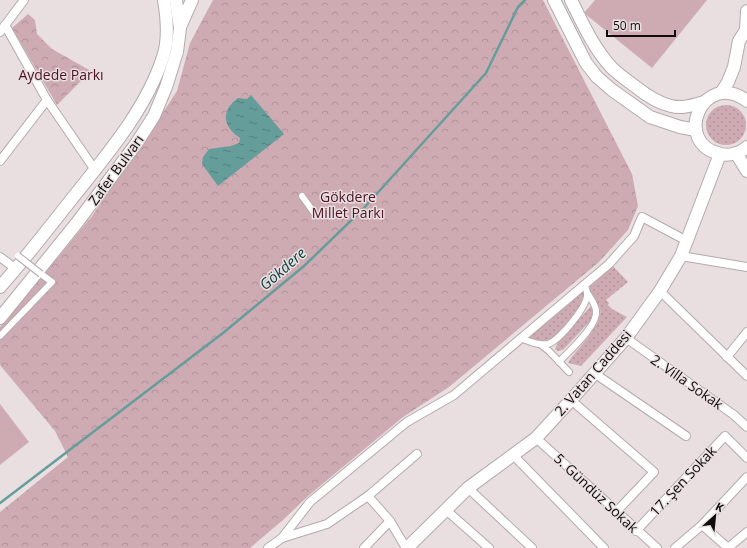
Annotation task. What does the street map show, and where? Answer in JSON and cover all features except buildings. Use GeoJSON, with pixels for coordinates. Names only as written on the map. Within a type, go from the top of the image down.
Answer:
{"type":"FeatureCollection","features":[{"type":"Feature","properties":{"kind":"main road","name":"Zafer Bulvarı"},"geometry":{"type":"LineString","coordinates":[[0,287],[95,170],[135,115],[149,90],[163,57],[166,40],[166,12],[164,0]]}},
{"type":"Feature","properties":{"kind":"main road","name":"Zafer Bulvarı"},"geometry":{"type":"LineString","coordinates":[[0,318],[76,224],[136,144],[154,116],[166,87],[177,52],[180,28],[176,0]]}},
{"type":"Feature","properties":{"kind":"main road"},"geometry":{"type":"LineString","coordinates":[[180,28],[192,0]]}},
{"type":"Feature","properties":{"kind":"main road"},"geometry":{"type":"LineString","coordinates":[[554,0],[586,63],[612,90],[650,117],[680,127],[696,130]]}},
{"type":"Feature","properties":{"kind":"main road"},"geometry":{"type":"LineString","coordinates":[[571,0],[588,34],[601,55],[613,69],[628,81],[658,102],[672,107],[688,107],[704,102]]}},
{"type":"Feature","properties":{"kind":"main road"},"geometry":{"type":"LineString","coordinates":[[721,93],[728,82],[734,67],[739,41],[747,26],[747,11]]}},
{"type":"Feature","properties":{"kind":"main road"},"geometry":{"type":"LineString","coordinates":[[747,101],[741,96],[732,93],[721,93],[712,96],[704,102],[698,111],[696,120],[696,130],[700,140],[706,148],[716,153],[726,155],[736,153],[747,147]]}},
{"type":"Feature","properties":{"kind":"main road"},"geometry":{"type":"LineString","coordinates":[[736,153],[747,171]]}},
{"type":"Feature","properties":{"kind":"main road","name":"2. Vatan Caddesi"},"geometry":{"type":"LineString","coordinates":[[407,548],[468,488],[536,438],[626,338],[660,291],[681,256],[720,154]]}},
{"type":"Feature","properties":{"kind":"street"},"geometry":{"type":"LineString","coordinates":[[24,0],[3,29],[47,100],[95,170]]}},
{"type":"Feature","properties":{"kind":"street"},"geometry":{"type":"LineString","coordinates":[[0,161],[47,100]]}},
{"type":"Feature","properties":{"kind":"street"},"geometry":{"type":"LineString","coordinates":[[302,196],[316,214]]}},
{"type":"Feature","properties":{"kind":"street"},"geometry":{"type":"LineString","coordinates":[[268,548],[282,538],[310,502],[407,422],[454,394],[609,264],[634,236],[642,217],[687,241]]}},
{"type":"Feature","properties":{"kind":"street"},"geometry":{"type":"LineString","coordinates":[[0,336],[52,282],[18,256]]}},
{"type":"Feature","properties":{"kind":"street"},"geometry":{"type":"LineString","coordinates":[[681,256],[747,267]]}},
{"type":"Feature","properties":{"kind":"street"},"geometry":{"type":"LineString","coordinates":[[0,257],[16,269]]}},
{"type":"Feature","properties":{"kind":"street"},"geometry":{"type":"LineString","coordinates":[[559,362],[590,327],[596,318],[596,311],[584,284]]}},
{"type":"Feature","properties":{"kind":"street"},"geometry":{"type":"LineString","coordinates":[[660,291],[747,376]]}},
{"type":"Feature","properties":{"kind":"street"},"geometry":{"type":"LineString","coordinates":[[520,338],[540,344],[548,344],[556,339],[583,306],[588,294]]}},
{"type":"Feature","properties":{"kind":"street"},"geometry":{"type":"LineString","coordinates":[[727,356],[747,332]]}},
{"type":"Feature","properties":{"kind":"street","name":"2. Villa Sokak"},"geometry":{"type":"LineString","coordinates":[[626,338],[734,415],[747,427]]}},
{"type":"Feature","properties":{"kind":"street"},"geometry":{"type":"LineString","coordinates":[[540,344],[549,351],[569,372]]}},
{"type":"Feature","properties":{"kind":"street"},"geometry":{"type":"LineString","coordinates":[[594,373],[686,436]]}},
{"type":"Feature","properties":{"kind":"street"},"geometry":{"type":"LineString","coordinates":[[571,400],[654,472],[616,512]]}},
{"type":"Feature","properties":{"kind":"street","name":"17. Şen Sokak"},"geometry":{"type":"LineString","coordinates":[[636,530],[724,436],[747,458]]}},
{"type":"Feature","properties":{"kind":"street","name":"5. Gündüz Sokak"},"geometry":{"type":"LineString","coordinates":[[536,438],[657,548]]}},
{"type":"Feature","properties":{"kind":"street"},"geometry":{"type":"LineString","coordinates":[[282,538],[327,524],[368,496],[417,454]]}},
{"type":"Feature","properties":{"kind":"street"},"geometry":{"type":"LineString","coordinates":[[513,455],[604,548]]}},
{"type":"Feature","properties":{"kind":"street"},"geometry":{"type":"LineString","coordinates":[[676,548],[702,525],[747,477]]}},
{"type":"Feature","properties":{"kind":"street"},"geometry":{"type":"LineString","coordinates":[[468,488],[532,548]]}},
{"type":"Feature","properties":{"kind":"street"},"geometry":{"type":"LineString","coordinates":[[368,496],[390,521],[407,548]]}},
{"type":"Feature","properties":{"kind":"street"},"geometry":{"type":"LineString","coordinates":[[446,510],[489,548]]}},
{"type":"Feature","properties":{"kind":"street"},"geometry":{"type":"LineString","coordinates":[[364,548],[390,521]]}},
{"type":"Feature","properties":{"kind":"street"},"geometry":{"type":"LineString","coordinates":[[702,525],[728,548],[747,532]]}},
{"type":"Feature","properties":{"kind":"green space","name":"Gökdere Millet Parkı"},"geometry":{"type":"Polygon","coordinates":[[[213,0],[543,0],[632,174],[638,206],[628,230],[599,262],[449,387],[403,417],[308,496],[250,548],[0,548],[0,512],[68,457],[55,431],[0,365],[0,327],[92,216],[177,91],[190,43],[213,0]]]}},
{"type":"Feature","properties":{"kind":"green space"},"geometry":{"type":"Polygon","coordinates":[[[595,0],[707,0],[652,68],[584,13],[595,0]]]}},
{"type":"Feature","properties":{"kind":"green space","name":"Aydede Parkı"},"geometry":{"type":"Polygon","coordinates":[[[28,14],[35,20],[37,34],[52,49],[91,71],[57,105],[12,28],[28,14]]]}},
{"type":"Feature","properties":{"kind":"green space"},"geometry":{"type":"Polygon","coordinates":[[[730,105],[737,108],[743,114],[746,125],[745,133],[737,142],[730,145],[722,145],[715,142],[707,133],[706,121],[709,114],[718,106],[730,105]]]}},
{"type":"Feature","properties":{"kind":"green space"},"geometry":{"type":"Polygon","coordinates":[[[613,266],[628,282],[606,300],[612,309],[627,317],[581,366],[568,363],[590,335],[599,319],[599,306],[590,293],[590,284],[613,266]]]}},
{"type":"Feature","properties":{"kind":"green space"},"geometry":{"type":"Polygon","coordinates":[[[582,288],[584,291],[580,303],[566,325],[555,336],[544,341],[540,341],[525,336],[582,288]]]}},
{"type":"Feature","properties":{"kind":"green space"},"geometry":{"type":"Polygon","coordinates":[[[590,307],[593,308],[593,318],[564,349],[559,351],[556,350],[555,349],[558,342],[590,307]]]}},
{"type":"Feature","properties":{"kind":"green space"},"geometry":{"type":"Polygon","coordinates":[[[0,404],[29,442],[0,465],[0,404]]]}},
{"type":"Feature","properties":{"kind":"water"},"geometry":{"type":"Polygon","coordinates":[[[251,95],[284,134],[218,186],[202,164],[203,157],[209,149],[231,146],[239,143],[240,138],[232,132],[227,125],[227,112],[231,104],[238,98],[247,99],[251,95]]]}},
{"type":"Feature","properties":{"kind":"waterway","name":"Gökdere"},"geometry":{"type":"LineString","coordinates":[[0,503],[223,333],[304,266],[363,209],[486,73],[518,7],[525,0]]}}]}
